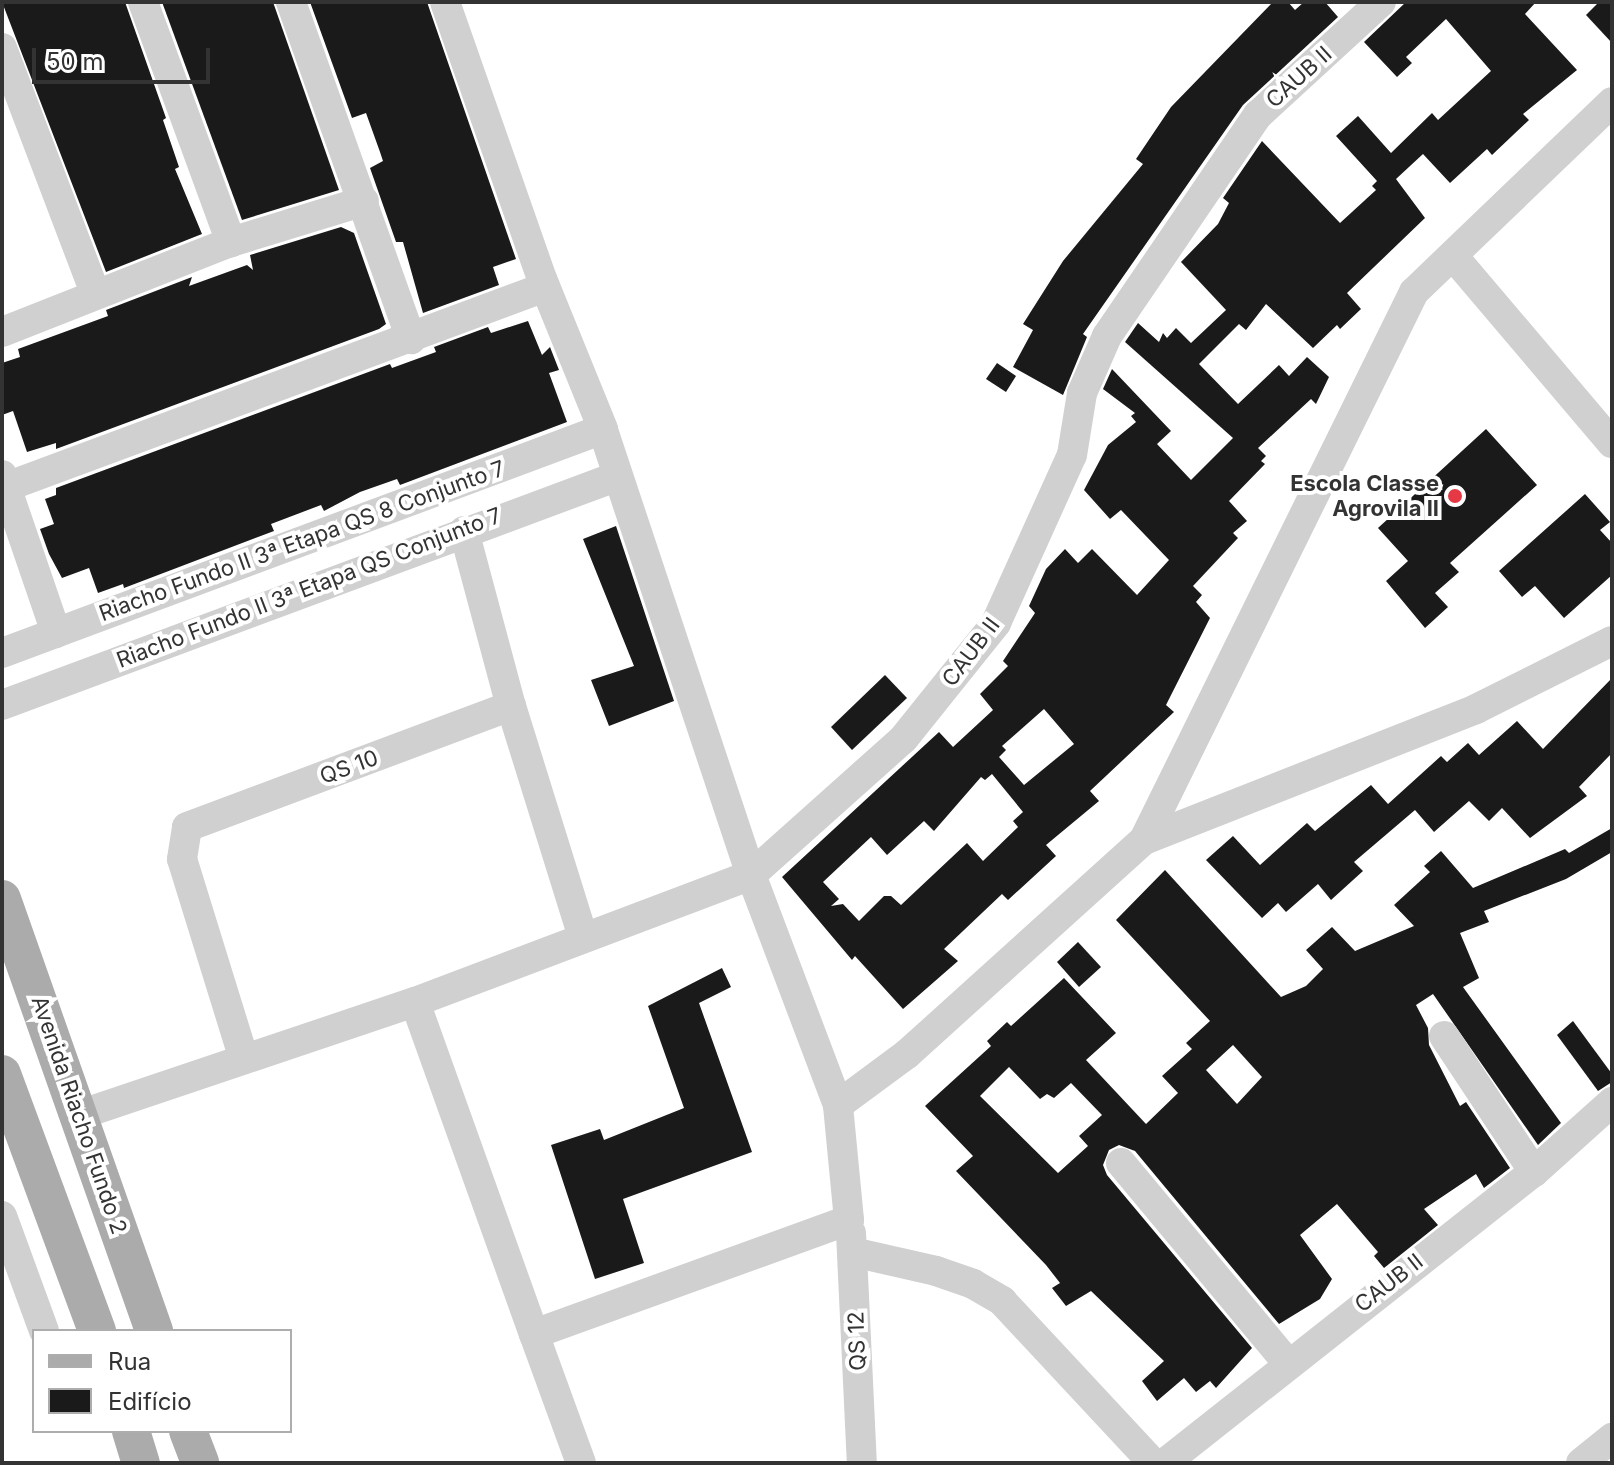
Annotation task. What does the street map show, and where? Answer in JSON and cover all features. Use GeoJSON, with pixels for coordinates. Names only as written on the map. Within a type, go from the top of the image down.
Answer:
{"type":"FeatureCollection","features":[{"type":"Feature","properties":{"kind":"main road","name":"Avenida Riacho Fundo 2"},"geometry":{"type":"LineString","coordinates":[[2,899],[153,1329]]}},
{"type":"Feature","properties":{"kind":"main road"},"geometry":{"type":"LineString","coordinates":[[2,1074],[96,1329]]}},
{"type":"Feature","properties":{"kind":"main road"},"geometry":{"type":"LineString","coordinates":[[132,1433],[141,1463]]}},
{"type":"Feature","properties":{"kind":"main road"},"geometry":{"type":"LineString","coordinates":[[189,1433],[200,1463]]}},
{"type":"Feature","properties":{"kind":"street"},"geometry":{"type":"LineString","coordinates":[[143,2],[231,242]]}},
{"type":"Feature","properties":{"kind":"street"},"geometry":{"type":"LineString","coordinates":[[291,2],[411,339]]}},
{"type":"Feature","properties":{"kind":"street"},"geometry":{"type":"LineString","coordinates":[[79,1115],[243,1056],[415,1002],[751,875],[603,429],[545,287],[445,2]]}},
{"type":"Feature","properties":{"kind":"street","name":"CAUB II"},"geometry":{"type":"LineString","coordinates":[[751,875],[904,738],[996,623],[1072,455],[1082,393],[1107,336],[1258,115],[1381,2]]}},
{"type":"Feature","properties":{"kind":"street"},"geometry":{"type":"LineString","coordinates":[[2,48],[95,293]]}},
{"type":"Feature","properties":{"kind":"street"},"geometry":{"type":"LineString","coordinates":[[1144,840],[1414,292],[1454,257],[1612,102]]}},
{"type":"Feature","properties":{"kind":"street"},"geometry":{"type":"LineString","coordinates":[[2,332],[231,242],[364,201]]}},
{"type":"Feature","properties":{"kind":"street"},"geometry":{"type":"LineString","coordinates":[[1454,257],[1612,443]]}},
{"type":"Feature","properties":{"kind":"street"},"geometry":{"type":"LineString","coordinates":[[56,633],[4,481],[411,339],[545,287]]}},
{"type":"Feature","properties":{"kind":"street","name":"Riacho Fundo II 3ª Etapa QS 8 Conjunto 7"},"geometry":{"type":"LineString","coordinates":[[9,651],[603,429]]}},
{"type":"Feature","properties":{"kind":"street"},"geometry":{"type":"LineString","coordinates":[[514,462],[529,506]]}},
{"type":"Feature","properties":{"kind":"street","name":"Riacho Fundo II 3ª Etapa QS Conjunto 7"},"geometry":{"type":"LineString","coordinates":[[2,705],[529,506],[618,476]]}},
{"type":"Feature","properties":{"kind":"street"},"geometry":{"type":"LineString","coordinates":[[464,531],[511,706],[583,937]]}},
{"type":"Feature","properties":{"kind":"street"},"geometry":{"type":"LineString","coordinates":[[838,1105],[907,1054],[1144,840],[1476,709],[1612,641]]}},
{"type":"Feature","properties":{"kind":"street"},"geometry":{"type":"LineString","coordinates":[[9,651],[37,690]]}},
{"type":"Feature","properties":{"kind":"street","name":"QS 10"},"geometry":{"type":"LineString","coordinates":[[243,1056],[182,859],[187,827],[511,706]]}},
{"type":"Feature","properties":{"kind":"street","name":"QS 12"},"geometry":{"type":"LineString","coordinates":[[751,875],[838,1105],[853,1252],[862,1463]]}},
{"type":"Feature","properties":{"kind":"street"},"geometry":{"type":"LineString","coordinates":[[415,1002],[581,1463]]}},
{"type":"Feature","properties":{"kind":"street"},"geometry":{"type":"LineString","coordinates":[[1444,1036],[1534,1172]]}},
{"type":"Feature","properties":{"kind":"street","name":"CAUB II"},"geometry":{"type":"LineString","coordinates":[[1165,1463],[1287,1362],[1534,1172],[1612,1102]]}},
{"type":"Feature","properties":{"kind":"street"},"geometry":{"type":"LineString","coordinates":[[1121,1163],[1287,1362]]}},
{"type":"Feature","properties":{"kind":"street"},"geometry":{"type":"LineString","coordinates":[[2,1216],[43,1329]]}},
{"type":"Feature","properties":{"kind":"street"},"geometry":{"type":"LineString","coordinates":[[534,1334],[849,1220]]}},
{"type":"Feature","properties":{"kind":"street"},"geometry":{"type":"LineString","coordinates":[[853,1252],[936,1271],[973,1284],[1002,1301],[1153,1463]]}},
{"type":"Feature","properties":{"kind":"street"},"geometry":{"type":"LineString","coordinates":[[1581,1463],[1612,1438]]}},
{"type":"Feature","properties":{"kind":"building"},"geometry":{"type":"Polygon","coordinates":[[[2,2],[125,2],[166,118],[163,120],[179,167],[175,169],[202,234],[106,272],[2,2]]]}},
{"type":"Feature","properties":{"kind":"building"},"geometry":{"type":"Polygon","coordinates":[[[162,2],[273,2],[339,190],[242,220],[162,2]]]}},
{"type":"Feature","properties":{"kind":"building"},"geometry":{"type":"Polygon","coordinates":[[[310,2],[427,2],[516,259],[493,267],[499,285],[423,313],[403,242],[396,242],[370,168],[383,161],[366,113],[352,118],[310,2]]]}},
{"type":"Feature","properties":{"kind":"building"},"geometry":{"type":"Polygon","coordinates":[[[1273,2],[1288,2],[1295,10],[1304,2],[1325,2],[1338,17],[1243,105],[1083,334],[1087,337],[1063,395],[1013,367],[1033,330],[1023,324],[1063,261],[1143,164],[1136,159],[1171,107],[1273,2]]]}},
{"type":"Feature","properties":{"kind":"building"},"geometry":{"type":"Polygon","coordinates":[[[1406,2],[1536,2],[1525,14],[1577,70],[1523,114],[1529,120],[1492,155],[1487,149],[1450,183],[1423,154],[1396,179],[1425,218],[1347,293],[1361,309],[1340,329],[1337,325],[1313,348],[1266,304],[1246,330],[1239,324],[1199,364],[1238,404],[1279,365],[1289,376],[1307,357],[1329,377],[1316,404],[1311,399],[1258,448],[1266,456],[1261,461],[1265,464],[1229,501],[1247,521],[1233,533],[1238,538],[1193,586],[1202,595],[1196,602],[1210,618],[1166,705],[1174,712],[1090,791],[1099,801],[1046,845],[1056,856],[1008,900],[1002,894],[944,949],[958,961],[903,1009],[855,956],[852,960],[782,877],[939,732],[953,747],[993,710],[980,694],[1008,666],[1003,661],[1035,613],[1029,606],[1046,569],[1065,549],[1078,563],[1092,549],[1137,595],[1169,560],[1121,510],[1110,519],[1084,490],[1108,445],[1136,422],[1131,416],[1135,413],[1103,389],[1112,369],[1171,431],[1157,444],[1191,480],[1233,438],[1125,342],[1138,323],[1159,342],[1163,333],[1167,338],[1176,328],[1191,343],[1226,310],[1181,262],[1218,224],[1229,203],[1223,198],[1262,141],[1340,223],[1376,190],[1372,186],[1377,181],[1336,136],[1358,116],[1391,153],[1432,113],[1438,120],[1491,71],[1446,19],[1406,57],[1412,63],[1397,77],[1364,42],[1406,2]],[[1044,709],[1002,746],[1006,750],[999,757],[1024,785],[1074,744],[1044,709]],[[992,774],[985,780],[981,777],[934,831],[924,821],[887,855],[871,837],[823,882],[839,899],[831,906],[843,904],[859,921],[884,896],[891,896],[901,905],[967,843],[983,861],[1018,827],[1013,821],[1023,812],[992,774]]]}},
{"type":"Feature","properties":{"kind":"building"},"geometry":{"type":"Polygon","coordinates":[[[1599,2],[1612,2],[1612,43],[1586,15],[1599,2]]]}},
{"type":"Feature","properties":{"kind":"building"},"geometry":{"type":"Polygon","coordinates":[[[341,227],[354,233],[386,324],[379,329],[56,449],[56,443],[27,452],[13,411],[2,415],[2,363],[20,357],[18,349],[108,316],[106,310],[192,277],[189,286],[247,265],[253,270],[250,255],[341,227]]]}},
{"type":"Feature","properties":{"kind":"building"},"geometry":{"type":"Polygon","coordinates":[[[528,321],[542,355],[550,347],[559,370],[549,373],[567,422],[400,485],[397,479],[360,492],[324,511],[321,505],[271,524],[274,531],[124,588],[123,584],[98,593],[89,568],[62,578],[49,554],[40,529],[54,524],[45,499],[56,495],[56,488],[390,364],[392,368],[436,352],[434,347],[488,327],[491,333],[528,321]]]}},
{"type":"Feature","properties":{"kind":"building"},"geometry":{"type":"Polygon","coordinates":[[[997,363],[1016,376],[1006,392],[986,379],[997,363]]]}},
{"type":"Feature","properties":{"kind":"building"},"geometry":{"type":"Polygon","coordinates":[[[1486,429],[1537,485],[1450,563],[1459,572],[1435,593],[1448,607],[1425,628],[1386,581],[1408,561],[1378,528],[1486,429]]]}},
{"type":"Feature","properties":{"kind":"building"},"geometry":{"type":"Polygon","coordinates":[[[1585,494],[1610,522],[1600,530],[1612,543],[1612,575],[1564,618],[1535,586],[1522,597],[1499,571],[1585,494]]]}},
{"type":"Feature","properties":{"kind":"building"},"geometry":{"type":"Polygon","coordinates":[[[616,526],[674,701],[609,726],[591,680],[634,666],[583,539],[616,526]]]}},
{"type":"Feature","properties":{"kind":"building"},"geometry":{"type":"Polygon","coordinates":[[[885,675],[907,698],[852,750],[831,727],[885,675]]]}},
{"type":"Feature","properties":{"kind":"building"},"geometry":{"type":"Polygon","coordinates":[[[1612,678],[1612,753],[1579,787],[1587,796],[1530,838],[1502,808],[1489,821],[1469,801],[1434,832],[1415,810],[1354,862],[1363,871],[1331,900],[1318,884],[1286,912],[1278,903],[1262,918],[1206,860],[1233,836],[1260,865],[1307,823],[1315,831],[1371,785],[1388,804],[1441,756],[1447,762],[1468,743],[1479,755],[1517,721],[1543,749],[1612,678]]]}},
{"type":"Feature","properties":{"kind":"building"},"geometry":{"type":"Polygon","coordinates":[[[1612,828],[1612,852],[1566,879],[1484,911],[1489,922],[1460,933],[1479,978],[1463,987],[1561,1123],[1538,1145],[1433,994],[1416,1005],[1428,1028],[1429,1045],[1460,1106],[1466,1102],[1510,1168],[1484,1188],[1476,1174],[1424,1209],[1438,1225],[1384,1268],[1374,1256],[1378,1252],[1337,1204],[1300,1235],[1332,1279],[1320,1299],[1279,1324],[1135,1151],[1119,1145],[1109,1150],[1103,1165],[1107,1175],[1252,1348],[1216,1388],[1210,1381],[1196,1392],[1184,1378],[1157,1401],[1142,1381],[1164,1361],[1091,1291],[1066,1306],[1052,1288],[1060,1283],[1046,1265],[956,1171],[973,1156],[925,1106],[991,1046],[987,1041],[1007,1022],[1011,1026],[1064,978],[1116,1033],[1086,1060],[1146,1124],[1178,1093],[1162,1076],[1192,1049],[1186,1043],[1210,1021],[1116,920],[1165,870],[1281,997],[1306,986],[1323,969],[1306,950],[1332,927],[1355,951],[1414,926],[1394,905],[1430,872],[1424,866],[1441,851],[1473,888],[1565,849],[1569,853],[1612,828]],[[1233,1045],[1206,1070],[1237,1104],[1262,1077],[1233,1045]],[[1009,1067],[980,1096],[1058,1173],[1088,1146],[1079,1136],[1102,1115],[1071,1083],[1054,1098],[1047,1094],[1040,1099],[1009,1067]]]}},
{"type":"Feature","properties":{"kind":"building"},"geometry":{"type":"Polygon","coordinates":[[[1078,942],[1101,967],[1079,987],[1057,962],[1078,942]]]}},
{"type":"Feature","properties":{"kind":"building"},"geometry":{"type":"Polygon","coordinates":[[[722,968],[731,987],[699,1003],[752,1152],[623,1199],[644,1263],[595,1279],[551,1145],[600,1129],[604,1140],[684,1108],[648,1006],[722,968]]]}},
{"type":"Feature","properties":{"kind":"building"},"geometry":{"type":"Polygon","coordinates":[[[1573,1021],[1612,1074],[1612,1082],[1598,1091],[1557,1035],[1573,1021]]]}},
{"type":"Feature","properties":{"kind":"place","name":"Escola Classe Agrovila II"},"geometry":{"type":"Point","coordinates":[1455,496]}}]}
